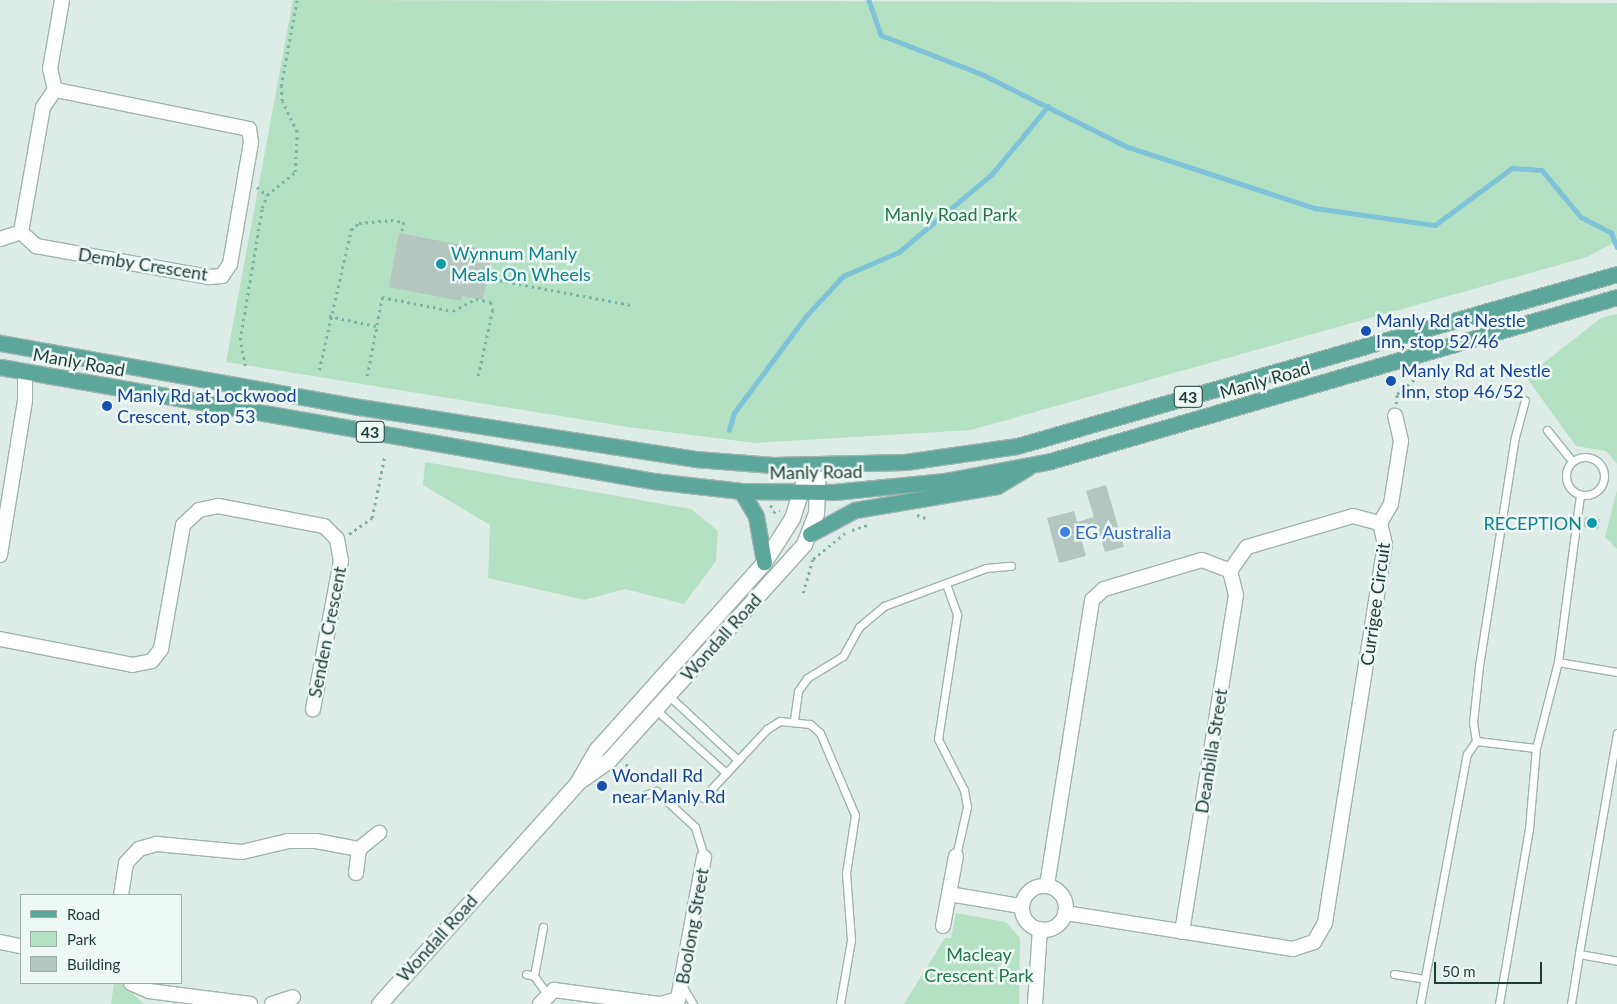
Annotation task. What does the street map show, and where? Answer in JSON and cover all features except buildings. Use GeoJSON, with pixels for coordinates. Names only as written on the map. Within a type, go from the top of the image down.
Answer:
{"type":"FeatureCollection","features":[{"type":"Feature","properties":{"kind":"main road","name":"Manly Road"},"geometry":{"type":"LineString","coordinates":[[0,343],[322,401],[652,453],[814,465],[941,459],[1016,446],[1617,274]]}},
{"type":"Feature","properties":{"kind":"main road","name":"Manly Road"},"geometry":{"type":"LineString","coordinates":[[0,367],[653,481],[740,491],[818,493],[903,487],[1030,466],[1617,297]]}},
{"type":"Feature","properties":{"kind":"main road","name":"Wondall Road"},"geometry":{"type":"LineString","coordinates":[[378,1004],[576,783],[596,749],[764,562],[792,518],[814,465]]}},
{"type":"Feature","properties":{"kind":"main road"},"geometry":{"type":"LineString","coordinates":[[810,534],[818,493],[814,465]]}},
{"type":"Feature","properties":{"kind":"main road"},"geometry":{"type":"LineString","coordinates":[[810,534],[855,510],[997,486],[1030,466]]}},
{"type":"Feature","properties":{"kind":"main road"},"geometry":{"type":"LineString","coordinates":[[740,491],[756,516],[764,562]]}},
{"type":"Feature","properties":{"kind":"main road","name":"Wondall Road"},"geometry":{"type":"LineString","coordinates":[[576,783],[609,760],[810,534]]}},
{"type":"Feature","properties":{"kind":"street"},"geometry":{"type":"LineString","coordinates":[[0,239],[21,232],[43,107],[55,90],[50,69],[62,0]]}},
{"type":"Feature","properties":{"kind":"street","name":"Demby Crescent"},"geometry":{"type":"LineString","coordinates":[[21,232],[36,246],[209,277],[222,276],[230,264],[252,142],[249,129],[55,90]]}},
{"type":"Feature","properties":{"kind":"street"},"geometry":{"type":"LineString","coordinates":[[0,555],[25,400],[25,371]]}},
{"type":"Feature","properties":{"kind":"street"},"geometry":{"type":"LineString","coordinates":[[1380,523],[1392,504],[1400,450],[1395,416]]}},
{"type":"Feature","properties":{"kind":"street"},"geometry":{"type":"LineString","coordinates":[[0,639],[132,665],[152,661],[161,649],[183,525],[199,510],[218,506],[324,526],[337,539]]}},
{"type":"Feature","properties":{"kind":"street","name":"Currigee Circuit"},"geometry":{"type":"LineString","coordinates":[[1065,913],[1293,949],[1304,948],[1321,933],[1386,544],[1380,523],[1354,516],[1247,547],[1230,570]]}},
{"type":"Feature","properties":{"kind":"street","name":"Senden Crescent"},"geometry":{"type":"LineString","coordinates":[[313,709],[341,561],[337,539]]}},
{"type":"Feature","properties":{"kind":"street"},"geometry":{"type":"LineString","coordinates":[[1047,886],[1092,600],[1104,589],[1202,560],[1230,570]]}},
{"type":"Feature","properties":{"kind":"street","name":"Deanbilla Street"},"geometry":{"type":"LineString","coordinates":[[1182,932],[1236,595],[1230,570]]}},
{"type":"Feature","properties":{"kind":"street"},"geometry":{"type":"LineString","coordinates":[[356,873],[359,849],[379,833]]}},
{"type":"Feature","properties":{"kind":"street"},"geometry":{"type":"LineString","coordinates":[[120,894],[126,863],[139,849],[156,844],[242,852],[288,842],[316,842],[359,849]]}},
{"type":"Feature","properties":{"kind":"street"},"geometry":{"type":"LineString","coordinates":[[943,926],[956,856]]}},
{"type":"Feature","properties":{"kind":"street","name":"Boolong Street"},"geometry":{"type":"LineString","coordinates":[[544,1000],[554,990],[661,1004],[678,999],[683,987],[704,858]]}},
{"type":"Feature","properties":{"kind":"street"},"geometry":{"type":"LineString","coordinates":[[1047,886],[1063,896],[1065,913],[1055,927],[1040,930],[1028,923],[1021,906],[1030,890],[1047,886]]}},
{"type":"Feature","properties":{"kind":"street"},"geometry":{"type":"LineString","coordinates":[[949,894],[1021,906]]}},
{"type":"Feature","properties":{"kind":"street"},"geometry":{"type":"LineString","coordinates":[[1035,1004],[1040,930]]}},
{"type":"Feature","properties":{"kind":"street"},"geometry":{"type":"LineString","coordinates":[[0,942],[20,946]]}},
{"type":"Feature","properties":{"kind":"street"},"geometry":{"type":"LineString","coordinates":[[133,984],[149,991],[250,1004]]}},
{"type":"Feature","properties":{"kind":"street"},"geometry":{"type":"LineString","coordinates":[[272,1004],[293,997]]}},
{"type":"Feature","properties":{"kind":"lane"},"geometry":{"type":"LineString","coordinates":[[1420,1004],[1467,754],[1476,741],[1473,723],[1479,666],[1514,437],[1525,400]]}},
{"type":"Feature","properties":{"kind":"lane"},"geometry":{"type":"LineString","coordinates":[[1547,430],[1572,461]]}},
{"type":"Feature","properties":{"kind":"lane"},"geometry":{"type":"LineString","coordinates":[[1591,457],[1604,471],[1599,490],[1580,495],[1570,489],[1565,478],[1572,461],[1591,457]]}},
{"type":"Feature","properties":{"kind":"lane"},"geometry":{"type":"LineString","coordinates":[[1499,1004],[1529,829],[1536,748],[1558,662],[1580,495]]}},
{"type":"Feature","properties":{"kind":"lane"},"geometry":{"type":"LineString","coordinates":[[794,720],[798,691],[807,678],[843,656],[872,614],[884,606],[986,568],[1011,566]]}},
{"type":"Feature","properties":{"kind":"lane"},"geometry":{"type":"LineString","coordinates":[[946,584],[957,615],[938,739],[964,790],[967,806],[956,856]]}},
{"type":"Feature","properties":{"kind":"lane"},"geometry":{"type":"LineString","coordinates":[[1558,662],[1617,672]]}},
{"type":"Feature","properties":{"kind":"lane"},"geometry":{"type":"LineString","coordinates":[[668,695],[738,760]]}},
{"type":"Feature","properties":{"kind":"lane"},"geometry":{"type":"LineString","coordinates":[[655,710],[726,773]]}},
{"type":"Feature","properties":{"kind":"lane"},"geometry":{"type":"LineString","coordinates":[[703,798],[766,729],[794,720],[810,724],[820,733],[853,803],[846,889],[851,940],[840,1004]]}},
{"type":"Feature","properties":{"kind":"lane"},"geometry":{"type":"LineString","coordinates":[[1572,1004],[1617,733]]}},
{"type":"Feature","properties":{"kind":"lane"},"geometry":{"type":"LineString","coordinates":[[1476,741],[1536,748]]}},
{"type":"Feature","properties":{"kind":"lane"},"geometry":{"type":"LineString","coordinates":[[645,795],[656,790],[695,827],[704,858]]}},
{"type":"Feature","properties":{"kind":"lane"},"geometry":{"type":"LineString","coordinates":[[543,927],[534,976],[544,1000]]}},
{"type":"Feature","properties":{"kind":"lane"},"geometry":{"type":"LineString","coordinates":[[1579,954],[1617,961]]}},
{"type":"Feature","properties":{"kind":"lane"},"geometry":{"type":"LineString","coordinates":[[526,974],[534,976]]}},
{"type":"Feature","properties":{"kind":"lane"},"geometry":{"type":"LineString","coordinates":[[1394,974],[1425,979]]}},
{"type":"Feature","properties":{"kind":"lane"},"geometry":{"type":"LineString","coordinates":[[683,987],[693,1004]]}},
{"type":"Feature","properties":{"kind":"path"},"geometry":{"type":"LineString","coordinates":[[245,366],[240,340],[262,208],[268,195],[295,172],[297,132],[282,101],[281,86],[297,0]]}},
{"type":"Feature","properties":{"kind":"path"},"geometry":{"type":"LineString","coordinates":[[319,370],[329,316],[351,230],[359,223],[390,220],[404,222],[402,233]]}},
{"type":"Feature","properties":{"kind":"path"},"geometry":{"type":"LineString","coordinates":[[487,278],[631,305]]}},
{"type":"Feature","properties":{"kind":"path"},"geometry":{"type":"LineString","coordinates":[[367,376],[382,297],[453,311],[476,299],[491,302],[478,378]]}},
{"type":"Feature","properties":{"kind":"path"},"geometry":{"type":"LineString","coordinates":[[329,316],[376,326]]}},
{"type":"Feature","properties":{"kind":"path"},"geometry":{"type":"LineString","coordinates":[[1395,416],[1397,394],[1421,374]]}},
{"type":"Feature","properties":{"kind":"path"},"geometry":{"type":"LineString","coordinates":[[337,539],[372,518],[385,454]]}},
{"type":"Feature","properties":{"kind":"path"},"geometry":{"type":"LineString","coordinates":[[771,506],[773,512],[782,511]]}},
{"type":"Feature","properties":{"kind":"path"},"geometry":{"type":"LineString","coordinates":[[908,516],[928,519]]}},
{"type":"Feature","properties":{"kind":"path"},"geometry":{"type":"LineString","coordinates":[[803,593],[813,559],[850,530],[876,522]]}},
{"type":"Feature","properties":{"kind":"path"},"geometry":{"type":"LineString","coordinates":[[626,764],[656,790]]}},
{"type":"Feature","properties":{"kind":"green space","name":"Manly Road Park"},"geometry":{"type":"Polygon","coordinates":[[[293,0],[1617,3],[1617,241],[1587,257],[971,430],[755,443],[628,427],[226,362],[293,0]]]}},
{"type":"Feature","properties":{"kind":"green space"},"geometry":{"type":"Polygon","coordinates":[[[1617,314],[1617,464],[1606,451],[1576,446],[1526,377],[1601,318],[1617,314]]]}},
{"type":"Feature","properties":{"kind":"green space"},"geometry":{"type":"Polygon","coordinates":[[[425,462],[691,509],[718,531],[716,561],[684,604],[625,589],[584,600],[488,578],[490,525],[423,485],[425,462]]]}},
{"type":"Feature","properties":{"kind":"green space"},"geometry":{"type":"Polygon","coordinates":[[[1617,490],[1617,549],[1605,537],[1617,490]]]}},
{"type":"Feature","properties":{"kind":"green space","name":"Macleay Crescent Park"},"geometry":{"type":"Polygon","coordinates":[[[956,913],[1006,922],[1020,938],[1019,1004],[904,1004],[945,938],[951,938],[956,913]]]}},
{"type":"Feature","properties":{"kind":"green space"},"geometry":{"type":"Polygon","coordinates":[[[114,984],[122,984],[144,1004],[111,1004],[114,984]]]}},
{"type":"Feature","properties":{"kind":"waterway"},"geometry":{"type":"LineString","coordinates":[[869,0],[881,35],[984,75],[1128,147],[1315,208],[1435,225],[1512,168],[1542,170],[1581,217],[1611,232],[1617,247]]}},
{"type":"Feature","properties":{"kind":"waterway"},"geometry":{"type":"LineString","coordinates":[[729,430],[734,413],[806,316],[843,276],[899,252],[992,174],[1048,106]]}},
{"type":"Feature","properties":{"kind":"place","name":"Wynnum Manly Meals On Wheels"},"geometry":{"type":"Point","coordinates":[441,264]}},
{"type":"Feature","properties":{"kind":"place","name":"Manly Rd at Nestle Inn, stop 52/46"},"geometry":{"type":"Point","coordinates":[1366,331]}},
{"type":"Feature","properties":{"kind":"place","name":"Manly Rd at Nestle Inn, stop 46/52"},"geometry":{"type":"Point","coordinates":[1391,381]}},
{"type":"Feature","properties":{"kind":"place","name":"Manly Rd at Lockwood Crescent, stop 53"},"geometry":{"type":"Point","coordinates":[107,406]}},
{"type":"Feature","properties":{"kind":"place","name":"RECEPTION"},"geometry":{"type":"Point","coordinates":[1592,523]}},
{"type":"Feature","properties":{"kind":"place","name":"EG Australia"},"geometry":{"type":"Point","coordinates":[1065,532]}},
{"type":"Feature","properties":{"kind":"place","name":"Wondall Rd near Manly Rd"},"geometry":{"type":"Point","coordinates":[602,786]}}]}
